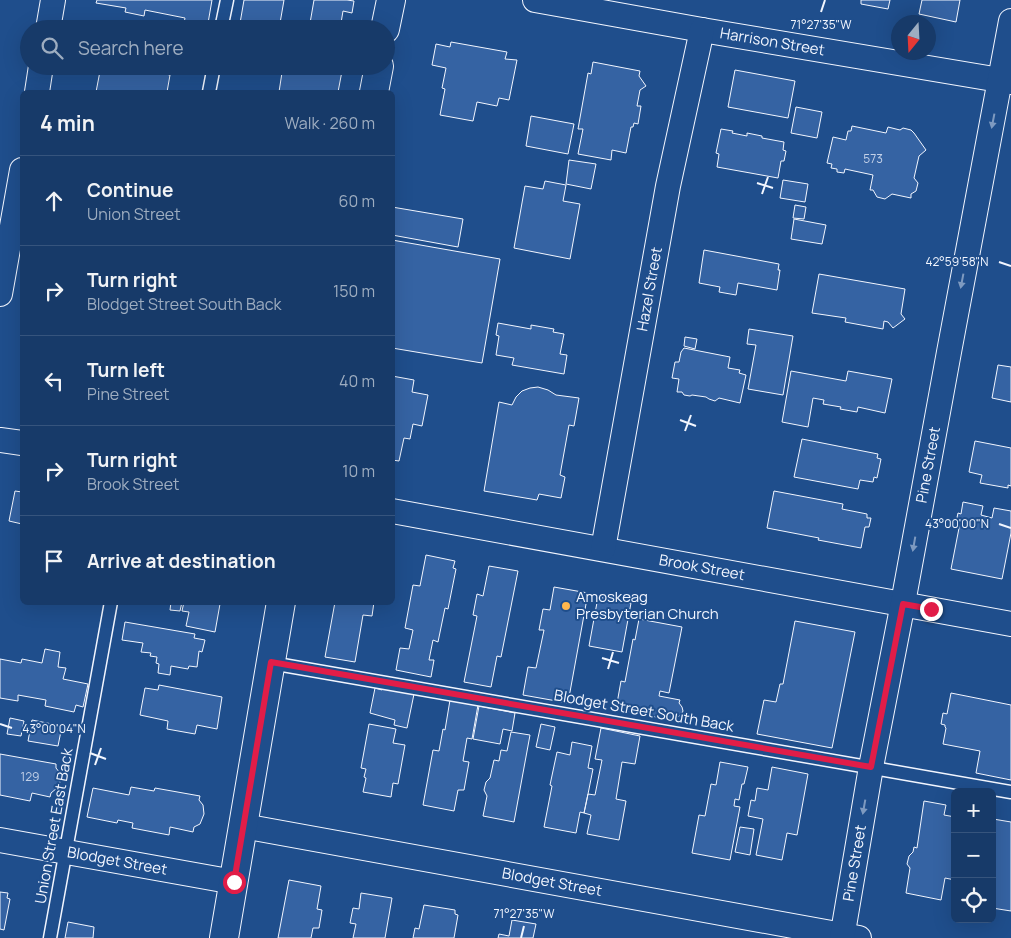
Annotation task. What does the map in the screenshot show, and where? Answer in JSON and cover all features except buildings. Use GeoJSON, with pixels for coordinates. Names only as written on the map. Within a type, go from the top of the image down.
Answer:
{"type":"FeatureCollection","features":[{"type":"Feature","properties":{"kind":"street"},"geometry":{"type":"LineString","coordinates":[[50,20],[54,0]]}},
{"type":"Feature","properties":{"kind":"street"},"geometry":{"type":"LineString","coordinates":[[387,20],[391,0]]}},
{"type":"Feature","properties":{"kind":"street","name":"Harrison Street"},"geometry":{"type":"LineString","coordinates":[[535,0],[1006,81]]}},
{"type":"Feature","properties":{"kind":"street","name":"Pine Street"},"geometry":{"type":"LineString","coordinates":[[848,937],[871,767],[903,604],[950,343],[1006,81],[1011,22]]}},
{"type":"Feature","properties":{"kind":"street","name":"Hazel Street"},"geometry":{"type":"LineString","coordinates":[[602,549],[668,186],[702,30]]}},
{"type":"Feature","properties":{"kind":"street"},"geometry":{"type":"LineString","coordinates":[[37,90],[40,75]]}},
{"type":"Feature","properties":{"kind":"street"},"geometry":{"type":"LineString","coordinates":[[374,90],[377,75]]}},
{"type":"Feature","properties":{"kind":"street"},"geometry":{"type":"LineString","coordinates":[[0,294],[20,181]]}},
{"type":"Feature","properties":{"kind":"street"},"geometry":{"type":"LineString","coordinates":[[0,440],[20,444]]}},
{"type":"Feature","properties":{"kind":"street","name":"Brook Street"},"geometry":{"type":"LineString","coordinates":[[395,512],[1011,624]]}},
{"type":"Feature","properties":{"kind":"street"},"geometry":{"type":"LineString","coordinates":[[224,938],[281,605]]}},
{"type":"Feature","properties":{"kind":"street","name":"Blodget Street"},"geometry":{"type":"LineString","coordinates":[[243,826],[848,937]]}},
{"type":"Feature","properties":{"kind":"street","name":"Blodget Street"},"geometry":{"type":"LineString","coordinates":[[0,840],[234,882]]}},
{"type":"Feature","properties":{"kind":"lane"},"geometry":{"type":"LineString","coordinates":[[223,20],[227,0]]}},
{"type":"Feature","properties":{"kind":"lane"},"geometry":{"type":"LineString","coordinates":[[209,90],[212,75]]}},
{"type":"Feature","properties":{"kind":"lane","name":"Union Street East Back"},"geometry":{"type":"LineString","coordinates":[[50,938],[110,605]]}},
{"type":"Feature","properties":{"kind":"lane","name":"Blodget Street South Back"},"geometry":{"type":"LineString","coordinates":[[271,662],[1011,792]]}},
{"type":"Feature","properties":{"kind":"place","name":"Amoskeag Presbyterian Church"},"geometry":{"type":"Point","coordinates":[566,606]}},
{"type":"Feature","properties":{"kind":"route"},"geometry":{"type":"LineString","coordinates":[[234,882],[271,662],[871,767],[903,604],[931,609]]}}]}
